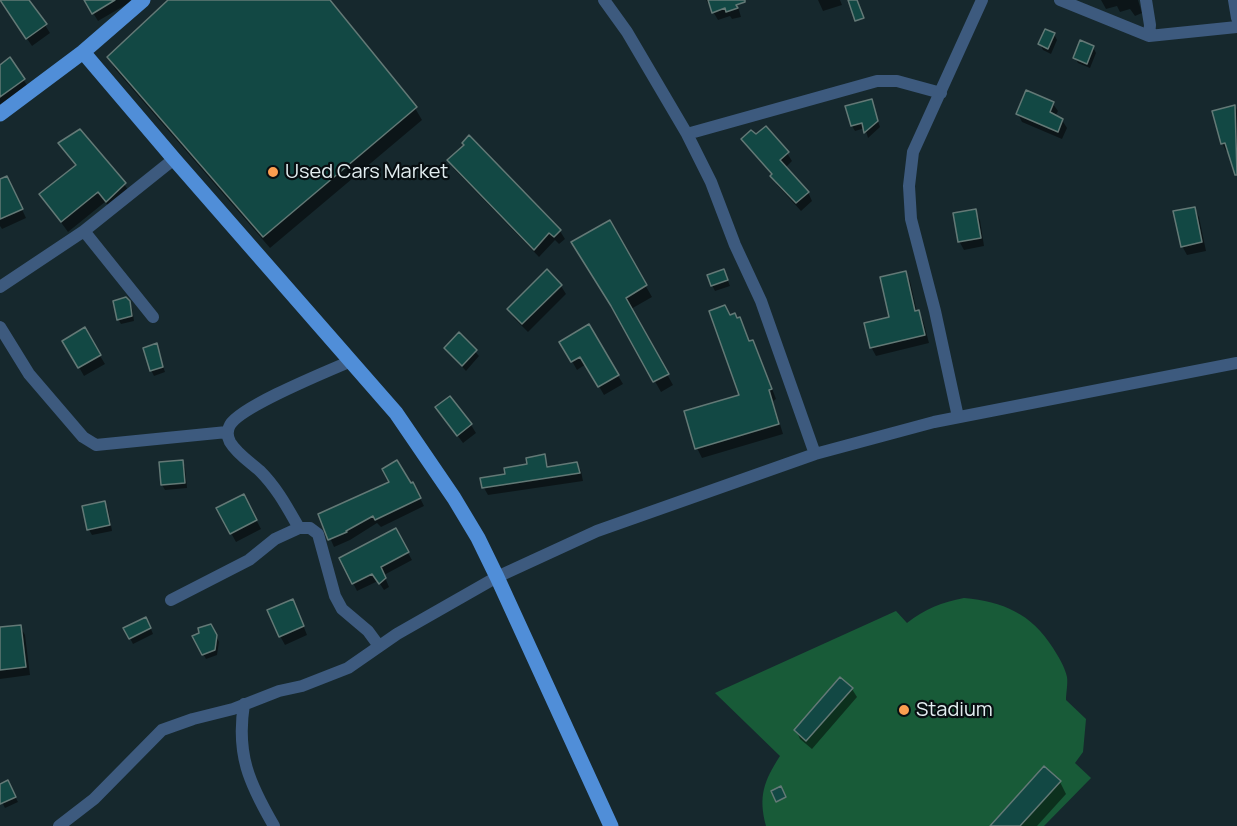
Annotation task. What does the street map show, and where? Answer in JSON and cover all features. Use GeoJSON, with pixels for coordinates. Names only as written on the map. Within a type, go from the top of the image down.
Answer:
{"type":"FeatureCollection","features":[{"type":"Feature","properties":{"kind":"main road"},"geometry":{"type":"LineString","coordinates":[[0,114],[83,52],[143,0]]}},
{"type":"Feature","properties":{"kind":"main road"},"geometry":{"type":"LineString","coordinates":[[83,52],[396,413],[454,498],[478,538],[497,577],[611,826]]}},
{"type":"Feature","properties":{"kind":"street"},"geometry":{"type":"LineString","coordinates":[[604,0],[627,32],[687,134],[711,182],[760,301],[815,454]]}},
{"type":"Feature","properties":{"kind":"street"},"geometry":{"type":"LineString","coordinates":[[958,417],[935,310],[911,219],[909,186],[913,152],[982,0]]}},
{"type":"Feature","properties":{"kind":"street"},"geometry":{"type":"LineString","coordinates":[[1060,0],[1149,36],[1237,27]]}},
{"type":"Feature","properties":{"kind":"street"},"geometry":{"type":"LineString","coordinates":[[1146,0],[1150,25],[1149,36]]}},
{"type":"Feature","properties":{"kind":"street"},"geometry":{"type":"LineString","coordinates":[[1234,0],[1237,18]]}},
{"type":"Feature","properties":{"kind":"street"},"geometry":{"type":"LineString","coordinates":[[687,134],[877,81],[897,81],[941,93]]}},
{"type":"Feature","properties":{"kind":"street"},"geometry":{"type":"LineString","coordinates":[[0,287],[84,231],[174,159]]}},
{"type":"Feature","properties":{"kind":"street"},"geometry":{"type":"LineString","coordinates":[[84,231],[153,317]]}},
{"type":"Feature","properties":{"kind":"street"},"geometry":{"type":"LineString","coordinates":[[0,327],[30,374],[83,437],[96,445],[227,432]]}},
{"type":"Feature","properties":{"kind":"street"},"geometry":{"type":"LineString","coordinates":[[299,528],[278,491],[240,454],[230,442],[227,432],[231,423],[259,403],[351,361]]}},
{"type":"Feature","properties":{"kind":"street"},"geometry":{"type":"LineString","coordinates":[[59,826],[94,799],[162,730],[279,691],[302,686],[348,668],[378,646],[497,577],[597,531],[815,454],[958,417],[1237,363]]}},
{"type":"Feature","properties":{"kind":"street"},"geometry":{"type":"LineString","coordinates":[[171,600],[239,566],[275,539],[299,528],[310,528],[318,534],[335,596],[342,609],[368,631],[378,646]]}},
{"type":"Feature","properties":{"kind":"street"},"geometry":{"type":"LineString","coordinates":[[244,704],[240,728],[244,760],[252,785],[274,826]]}},
{"type":"Feature","properties":{"kind":"green space","name":"Stadium"},"geometry":{"type":"Polygon","coordinates":[[[964,598],[1003,606],[1015,611],[1035,626],[1053,648],[1067,677],[1066,700],[1086,719],[1083,752],[1075,763],[1091,778],[1044,826],[766,826],[763,806],[764,789],[780,756],[715,693],[896,611],[907,623],[934,607],[964,598]]]}},
{"type":"Feature","properties":{"kind":"building"},"geometry":{"type":"Polygon","coordinates":[[[0,0],[29,0],[47,24],[26,39],[0,0]]]}},
{"type":"Feature","properties":{"kind":"building"},"geometry":{"type":"Polygon","coordinates":[[[84,0],[115,0],[92,14],[84,0]]]}},
{"type":"Feature","properties":{"kind":"building","name":"Used Cars Market"},"geometry":{"type":"Polygon","coordinates":[[[168,0],[330,0],[417,107],[263,237],[107,57],[168,0]]]}},
{"type":"Feature","properties":{"kind":"building"},"geometry":{"type":"Polygon","coordinates":[[[708,0],[745,0],[745,2],[736,5],[738,8],[726,12],[725,8],[712,13],[708,0]]]}},
{"type":"Feature","properties":{"kind":"building"},"geometry":{"type":"Polygon","coordinates":[[[848,0],[857,0],[864,18],[855,21],[848,0]]]}},
{"type":"Feature","properties":{"kind":"building"},"geometry":{"type":"Polygon","coordinates":[[[1045,29],[1055,33],[1048,49],[1038,44],[1045,29]]]}},
{"type":"Feature","properties":{"kind":"building"},"geometry":{"type":"Polygon","coordinates":[[[1080,40],[1094,46],[1087,64],[1073,58],[1080,40]]]}},
{"type":"Feature","properties":{"kind":"building"},"geometry":{"type":"Polygon","coordinates":[[[10,57],[25,79],[0,97],[0,65],[10,57]]]}},
{"type":"Feature","properties":{"kind":"building"},"geometry":{"type":"Polygon","coordinates":[[[1026,90],[1054,102],[1050,112],[1063,119],[1058,132],[1016,114],[1026,90]]]}},
{"type":"Feature","properties":{"kind":"building"},"geometry":{"type":"Polygon","coordinates":[[[872,99],[878,121],[864,133],[862,123],[851,126],[845,106],[872,99]]]}},
{"type":"Feature","properties":{"kind":"building"},"geometry":{"type":"Polygon","coordinates":[[[1235,105],[1237,175],[1235,175],[1225,143],[1221,144],[1212,111],[1235,105]]]}},
{"type":"Feature","properties":{"kind":"building"},"geometry":{"type":"Polygon","coordinates":[[[766,126],[789,152],[780,160],[809,192],[796,203],[770,176],[772,174],[741,139],[751,130],[756,134],[766,126]]]}},
{"type":"Feature","properties":{"kind":"building"},"geometry":{"type":"Polygon","coordinates":[[[80,129],[126,183],[106,202],[98,192],[61,222],[39,194],[76,165],[58,143],[80,129]]]}},
{"type":"Feature","properties":{"kind":"building"},"geometry":{"type":"Polygon","coordinates":[[[469,135],[561,230],[554,237],[549,233],[534,250],[447,160],[464,145],[462,143],[469,135]]]}},
{"type":"Feature","properties":{"kind":"building"},"geometry":{"type":"Polygon","coordinates":[[[7,176],[23,209],[0,219],[0,179],[7,176]]]}},
{"type":"Feature","properties":{"kind":"building"},"geometry":{"type":"Polygon","coordinates":[[[1195,207],[1202,242],[1181,247],[1173,211],[1195,207]]]}},
{"type":"Feature","properties":{"kind":"building"},"geometry":{"type":"Polygon","coordinates":[[[976,209],[981,238],[958,242],[953,213],[976,209]]]}},
{"type":"Feature","properties":{"kind":"building"},"geometry":{"type":"Polygon","coordinates":[[[610,220],[647,285],[626,298],[669,374],[653,382],[611,306],[571,242],[610,220]]]}},
{"type":"Feature","properties":{"kind":"building"},"geometry":{"type":"Polygon","coordinates":[[[547,269],[562,285],[522,324],[507,309],[547,269]]]}},
{"type":"Feature","properties":{"kind":"building"},"geometry":{"type":"Polygon","coordinates":[[[724,269],[728,280],[711,286],[707,275],[724,269]]]}},
{"type":"Feature","properties":{"kind":"building"},"geometry":{"type":"Polygon","coordinates":[[[906,271],[915,311],[919,310],[925,335],[870,348],[864,323],[889,317],[880,277],[906,271]]]}},
{"type":"Feature","properties":{"kind":"building"},"geometry":{"type":"Polygon","coordinates":[[[126,297],[130,301],[132,316],[117,320],[113,301],[126,297]]]}},
{"type":"Feature","properties":{"kind":"building"},"geometry":{"type":"Polygon","coordinates":[[[725,305],[730,315],[735,313],[737,318],[740,317],[749,341],[753,340],[772,389],[769,390],[779,424],[695,449],[684,411],[739,395],[709,311],[725,305]]]}},
{"type":"Feature","properties":{"kind":"building"},"geometry":{"type":"Polygon","coordinates":[[[589,324],[619,375],[598,387],[580,357],[571,362],[559,342],[589,324]]]}},
{"type":"Feature","properties":{"kind":"building"},"geometry":{"type":"Polygon","coordinates":[[[85,327],[101,355],[78,368],[62,341],[85,327]]]}},
{"type":"Feature","properties":{"kind":"building"},"geometry":{"type":"Polygon","coordinates":[[[459,332],[477,350],[462,366],[444,348],[459,332]]]}},
{"type":"Feature","properties":{"kind":"building"},"geometry":{"type":"Polygon","coordinates":[[[157,343],[163,367],[150,371],[143,348],[157,343]]]}},
{"type":"Feature","properties":{"kind":"building"},"geometry":{"type":"Polygon","coordinates":[[[450,396],[472,424],[457,436],[435,407],[450,396]]]}},
{"type":"Feature","properties":{"kind":"building"},"geometry":{"type":"Polygon","coordinates":[[[545,454],[547,467],[577,462],[580,473],[482,488],[480,478],[505,474],[504,468],[527,464],[526,458],[545,454]]]}},
{"type":"Feature","properties":{"kind":"building"},"geometry":{"type":"Polygon","coordinates":[[[183,460],[185,483],[161,485],[159,462],[183,460]]]}},
{"type":"Feature","properties":{"kind":"building"},"geometry":{"type":"Polygon","coordinates":[[[397,460],[421,498],[375,520],[373,516],[347,532],[328,540],[318,514],[389,482],[382,469],[397,460]]]}},
{"type":"Feature","properties":{"kind":"building"},"geometry":{"type":"Polygon","coordinates":[[[244,494],[257,520],[230,534],[216,508],[244,494]]]}},
{"type":"Feature","properties":{"kind":"building"},"geometry":{"type":"Polygon","coordinates":[[[105,501],[110,525],[87,530],[82,506],[105,501]]]}},
{"type":"Feature","properties":{"kind":"building"},"geometry":{"type":"Polygon","coordinates":[[[396,528],[409,552],[381,567],[386,578],[379,584],[372,574],[352,584],[339,558],[396,528]]]}},
{"type":"Feature","properties":{"kind":"building"},"geometry":{"type":"Polygon","coordinates":[[[293,599],[304,626],[279,637],[267,610],[293,599]]]}},
{"type":"Feature","properties":{"kind":"building"},"geometry":{"type":"Polygon","coordinates":[[[146,617],[151,628],[129,639],[123,628],[146,617]]]}},
{"type":"Feature","properties":{"kind":"building"},"geometry":{"type":"Polygon","coordinates":[[[211,624],[217,635],[215,650],[202,655],[192,636],[199,633],[198,628],[211,624]]]}},
{"type":"Feature","properties":{"kind":"building"},"geometry":{"type":"Polygon","coordinates":[[[21,625],[26,667],[0,670],[0,627],[21,625]]]}},
{"type":"Feature","properties":{"kind":"building"},"geometry":{"type":"Polygon","coordinates":[[[840,677],[853,688],[806,741],[794,730],[840,677]]]}},
{"type":"Feature","properties":{"kind":"building"},"geometry":{"type":"Polygon","coordinates":[[[1044,766],[1061,781],[1020,826],[990,826],[1044,766]]]}},
{"type":"Feature","properties":{"kind":"building"},"geometry":{"type":"Polygon","coordinates":[[[8,780],[16,797],[0,804],[0,784],[8,780]]]}},
{"type":"Feature","properties":{"kind":"building"},"geometry":{"type":"Polygon","coordinates":[[[781,786],[786,797],[776,802],[771,791],[781,786]]]}},
{"type":"Feature","properties":{"kind":"place","name":"Used Cars Market"},"geometry":{"type":"Point","coordinates":[273,172]}},
{"type":"Feature","properties":{"kind":"place","name":"Stadium"},"geometry":{"type":"Point","coordinates":[904,710]}}]}
